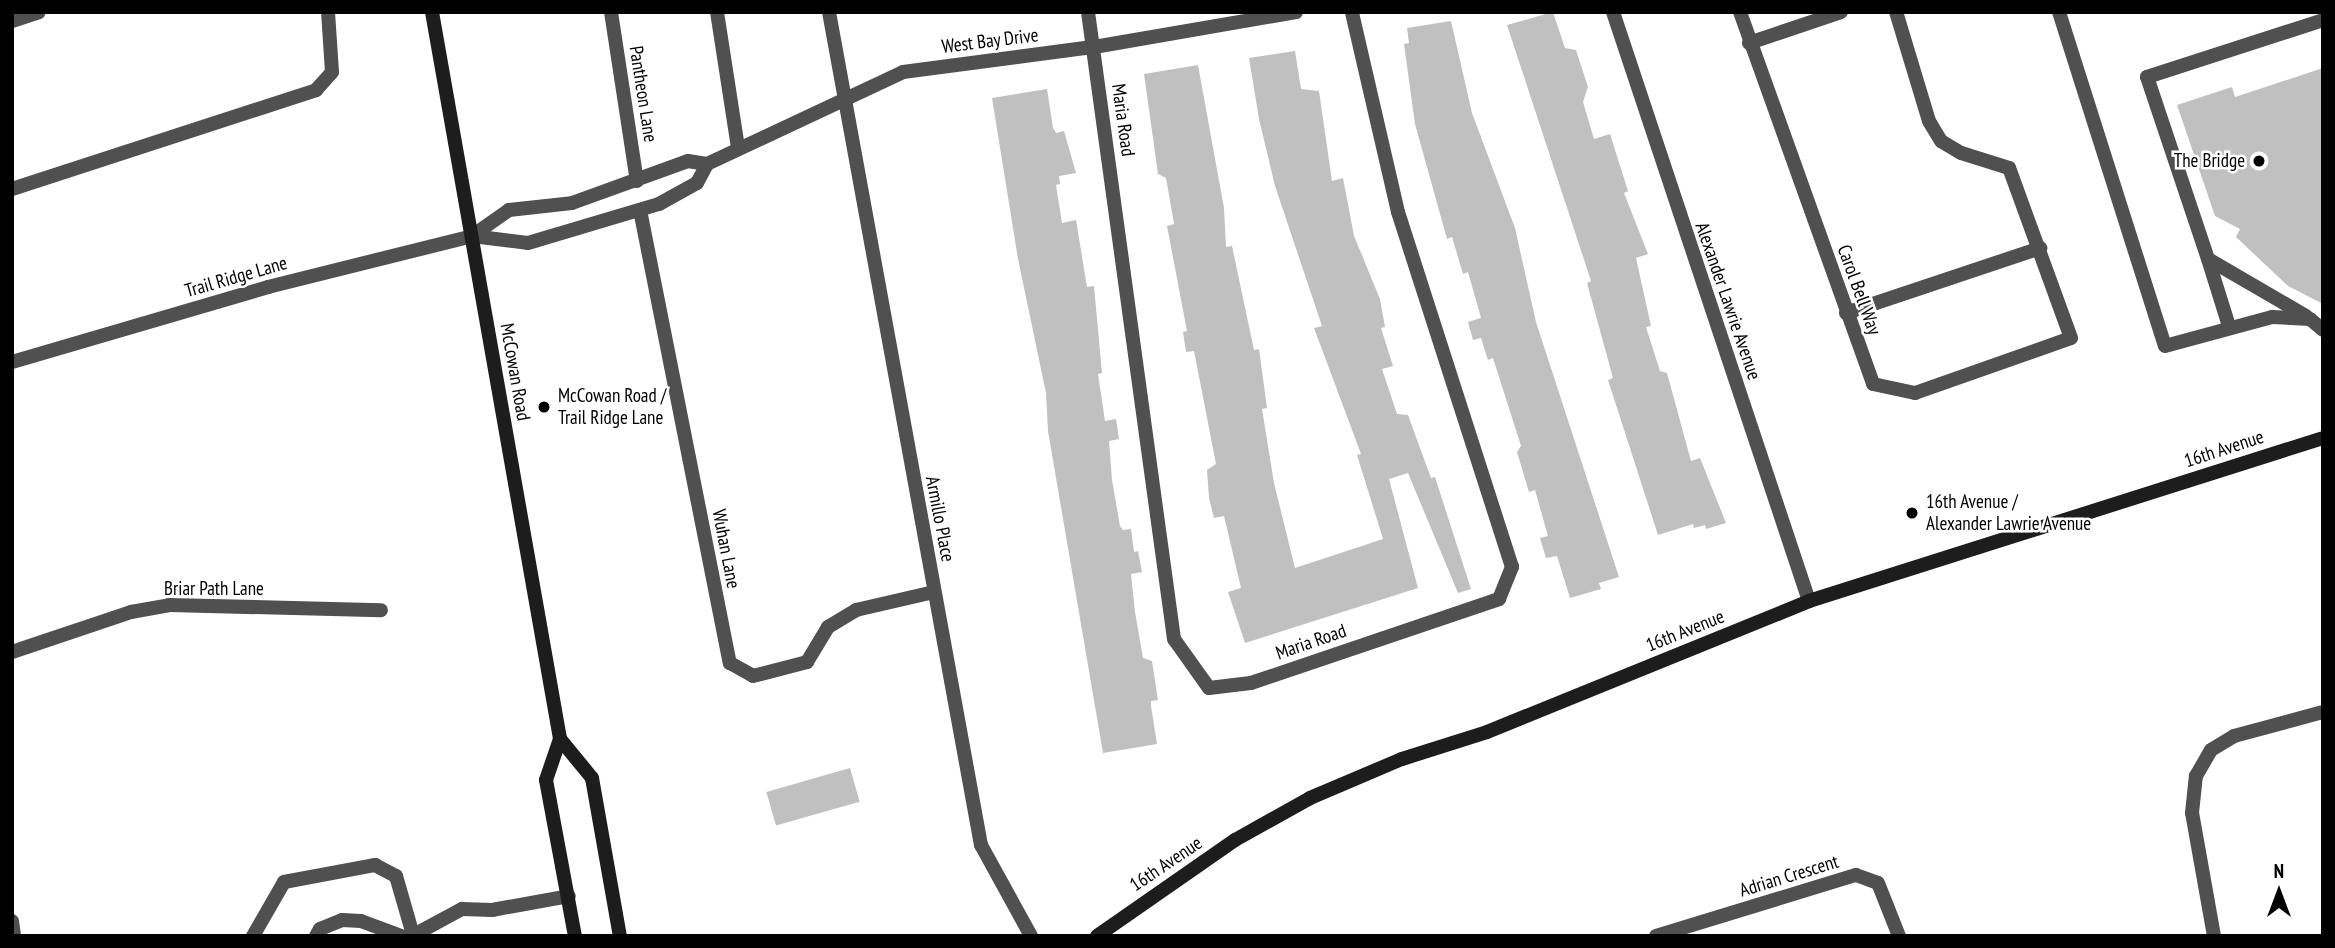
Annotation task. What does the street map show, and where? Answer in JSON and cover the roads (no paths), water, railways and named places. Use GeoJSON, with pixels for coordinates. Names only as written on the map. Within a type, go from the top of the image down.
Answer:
{"type":"FeatureCollection","features":[{"type":"Feature","properties":{"kind":"main road","name":"McCowan Road"},"geometry":{"type":"LineString","coordinates":[[432,12],[560,739],[546,780],[575,936]]}},
{"type":"Feature","properties":{"kind":"main road","name":"16th Avenue"},"geometry":{"type":"LineString","coordinates":[[1097,936],[1235,840],[1310,798],[1402,760],[1487,732],[1809,601],[2323,438]]}},
{"type":"Feature","properties":{"kind":"main road","name":"McCowan Road"},"geometry":{"type":"LineString","coordinates":[[560,739],[592,778],[620,936]]}},
{"type":"Feature","properties":{"kind":"street"},"geometry":{"type":"LineString","coordinates":[[20,17],[39,12]]}},
{"type":"Feature","properties":{"kind":"street"},"geometry":{"type":"LineString","coordinates":[[12,190],[316,90],[332,72],[328,12]]}},
{"type":"Feature","properties":{"kind":"street","name":"Pantheon Lane"},"geometry":{"type":"LineString","coordinates":[[611,12],[637,181]]}},
{"type":"Feature","properties":{"kind":"street"},"geometry":{"type":"LineString","coordinates":[[717,12],[738,148]]}},
{"type":"Feature","properties":{"kind":"street"},"geometry":{"type":"LineString","coordinates":[[829,12],[842,99]]}},
{"type":"Feature","properties":{"kind":"street","name":"Maria Road"},"geometry":{"type":"LineString","coordinates":[[1088,12],[1174,639],[1209,688],[1251,683],[1499,599],[1513,567],[1398,212],[1352,12]]}},
{"type":"Feature","properties":{"kind":"street","name":"West Bay Drive"},"geometry":{"type":"LineString","coordinates":[[472,236],[527,243],[640,210],[697,183],[707,164],[903,72],[1094,47],[1296,12]]}},
{"type":"Feature","properties":{"kind":"street","name":"Alexander Lawrie Avenue"},"geometry":{"type":"LineString","coordinates":[[1613,12],[1809,601]]}},
{"type":"Feature","properties":{"kind":"street","name":"Carol Bell Way"},"geometry":{"type":"LineString","coordinates":[[1740,12],[1873,384],[1915,393],[2071,338],[2039,248]]}},
{"type":"Feature","properties":{"kind":"street"},"geometry":{"type":"LineString","coordinates":[[1749,43],[1841,12]]}},
{"type":"Feature","properties":{"kind":"street"},"geometry":{"type":"LineString","coordinates":[[1846,313],[2039,248],[2009,168],[1961,153],[1941,141],[1929,121],[1896,12]]}},
{"type":"Feature","properties":{"kind":"street"},"geometry":{"type":"LineString","coordinates":[[2059,12],[2165,346],[2229,326],[2272,317],[2310,319]]}},
{"type":"Feature","properties":{"kind":"street"},"geometry":{"type":"LineString","coordinates":[[2229,326],[2147,77],[2323,20]]}},
{"type":"Feature","properties":{"kind":"street","name":"Armillo Place"},"geometry":{"type":"LineString","coordinates":[[842,99],[981,845],[1031,936]]}},
{"type":"Feature","properties":{"kind":"street","name":"West Bay Drive"},"geometry":{"type":"LineString","coordinates":[[472,236],[509,210],[572,204],[688,161],[707,164]]}},
{"type":"Feature","properties":{"kind":"street","name":"Wuhan Lane"},"geometry":{"type":"LineString","coordinates":[[640,210],[730,663],[753,676],[807,662],[828,627],[856,610],[934,592]]}},
{"type":"Feature","properties":{"kind":"street","name":"Trail Ridge Lane"},"geometry":{"type":"LineString","coordinates":[[12,362],[268,287],[472,236]]}},
{"type":"Feature","properties":{"kind":"street"},"geometry":{"type":"LineString","coordinates":[[2208,260],[2251,281],[2323,330]]}},
{"type":"Feature","properties":{"kind":"street","name":"Briar Path Lane"},"geometry":{"type":"LineString","coordinates":[[12,652],[131,612],[169,606],[381,610]]}},
{"type":"Feature","properties":{"kind":"street"},"geometry":{"type":"LineString","coordinates":[[2214,936],[2192,813],[2196,776],[2211,750],[2234,736],[2323,712]]}},
{"type":"Feature","properties":{"kind":"street"},"geometry":{"type":"LineString","coordinates":[[253,936],[284,882],[374,865],[396,876],[412,935],[462,909],[492,910],[569,896]]}},
{"type":"Feature","properties":{"kind":"street","name":"Adrian Crescent"},"geometry":{"type":"LineString","coordinates":[[1656,936],[1856,875],[1878,883],[1899,936]]}},
{"type":"Feature","properties":{"kind":"street"},"geometry":{"type":"LineString","coordinates":[[316,936],[320,929],[342,920],[361,921],[401,936]]}},
{"type":"Feature","properties":{"kind":"street"},"geometry":{"type":"LineString","coordinates":[[12,921],[14,936]]}},
{"type":"Feature","properties":{"kind":"place","name":"The Bridge"},"geometry":{"type":"Point","coordinates":[2259,161]}},
{"type":"Feature","properties":{"kind":"place","name":"McCowan Road / Trail Ridge Lane"},"geometry":{"type":"Point","coordinates":[544,407]}},
{"type":"Feature","properties":{"kind":"place","name":"16th Avenue / Alexander Lawrie Avenue"},"geometry":{"type":"Point","coordinates":[1912,513]}}]}
